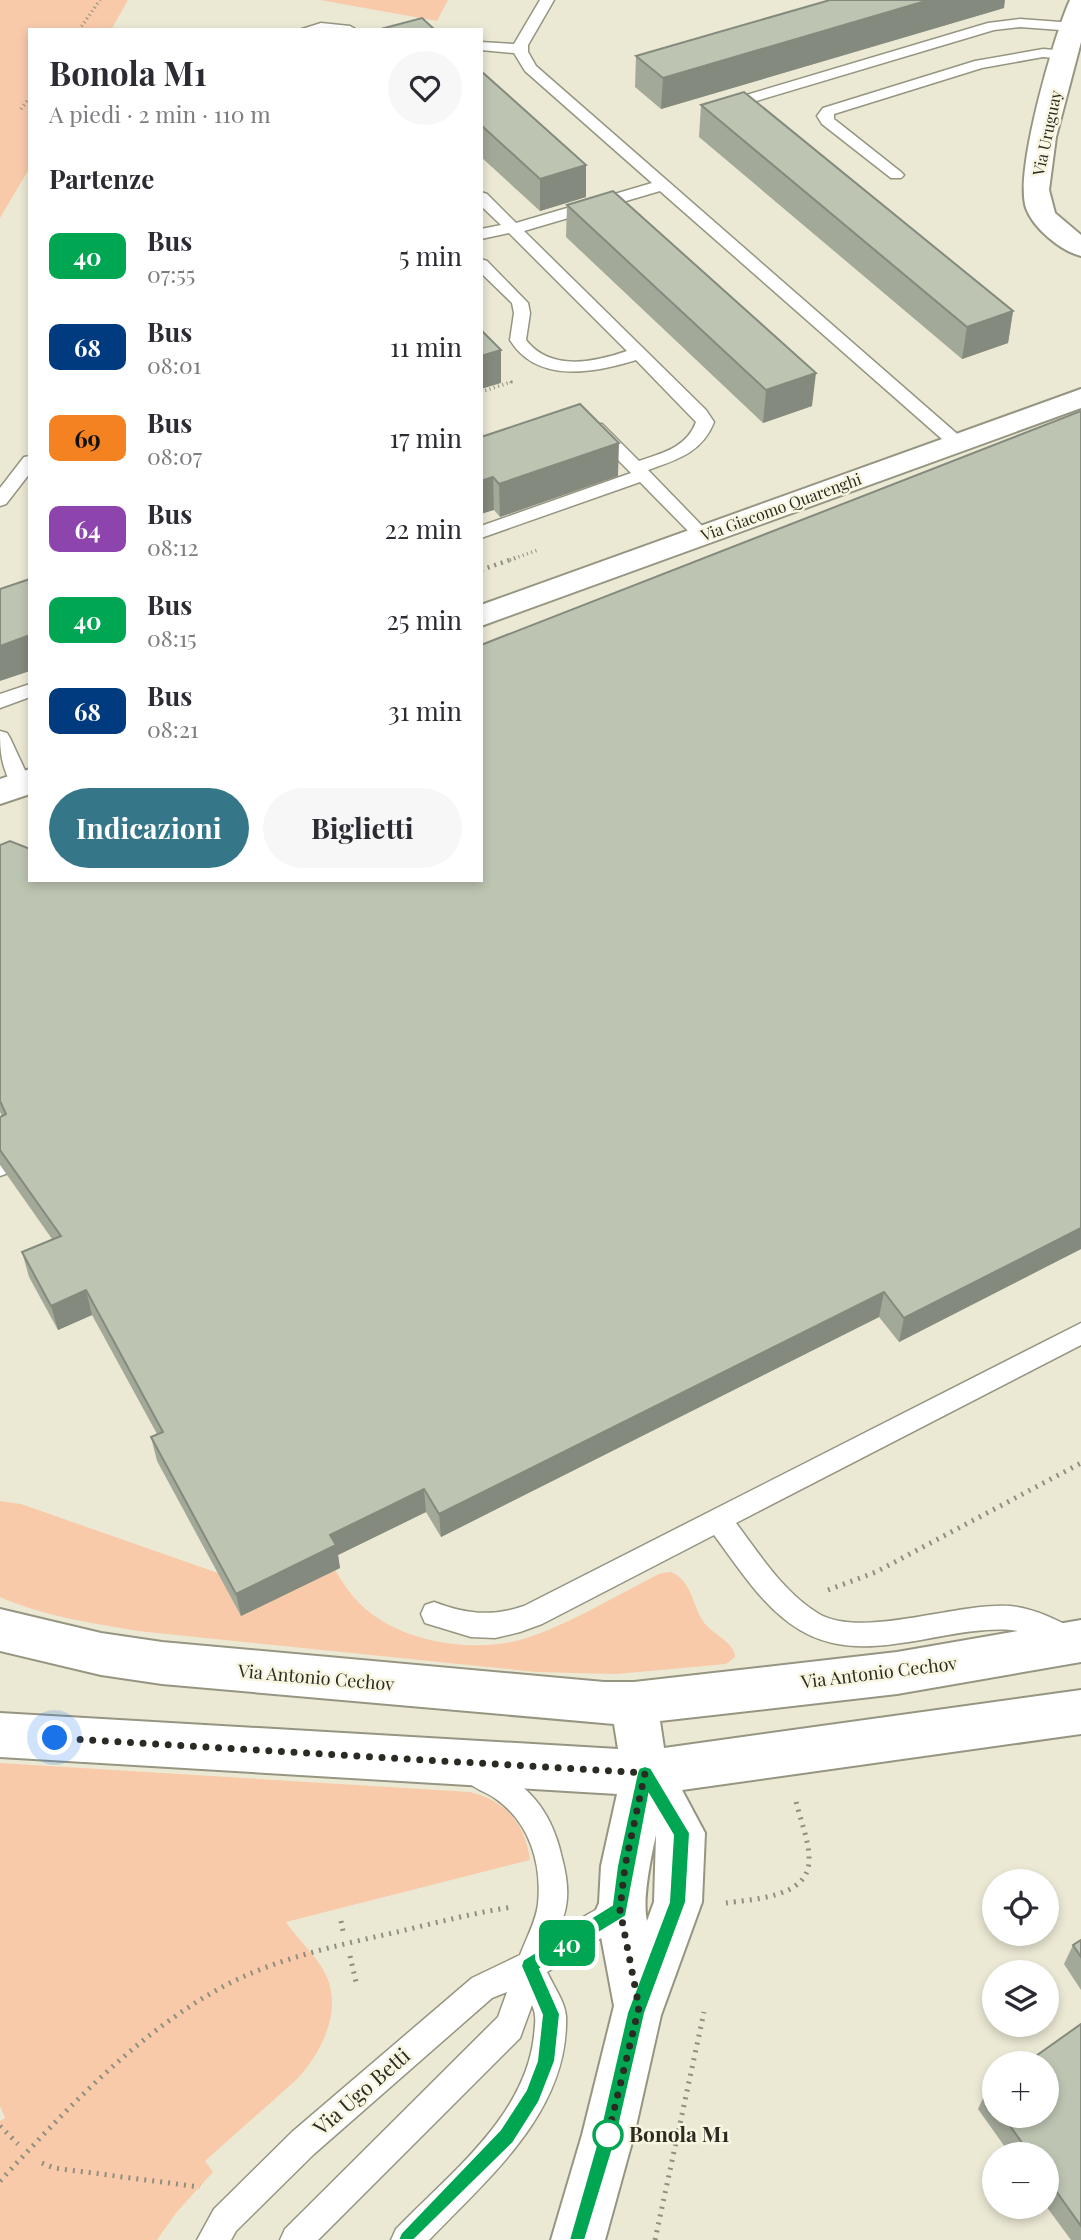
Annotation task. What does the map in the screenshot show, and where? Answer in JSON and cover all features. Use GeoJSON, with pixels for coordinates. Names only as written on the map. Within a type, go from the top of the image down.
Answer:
{"type":"FeatureCollection","features":[{"type":"Feature","properties":{"kind":"street","name":"Via Uruguay"},"geometry":{"type":"LineString","coordinates":[[1081,2],[1043,141],[1036,181],[1037,199],[1047,220],[1081,248]]}},
{"type":"Feature","properties":{"kind":"street","name":"Via Giacomo Quarenghi"},"geometry":{"type":"LineString","coordinates":[[483,615],[1081,398]]}},
{"type":"Feature","properties":{"kind":"street","name":"Via Antonio Cechov"},"geometry":{"type":"LineString","coordinates":[[0,1630],[101,1654],[162,1664],[548,1700],[634,1703],[897,1672],[1077,1642]]}},
{"type":"Feature","properties":{"kind":"street"},"geometry":{"type":"LineString","coordinates":[[634,1703],[645,1773],[625,1866],[620,1910],[639,2007]]}},
{"type":"Feature","properties":{"kind":"street"},"geometry":{"type":"LineString","coordinates":[[0,1735],[645,1773],[1081,1712]]}},
{"type":"Feature","properties":{"kind":"street"},"geometry":{"type":"LineString","coordinates":[[578,2240],[639,2007],[678,1902],[681,1833],[645,1773]]}},
{"type":"Feature","properties":{"kind":"lane"},"geometry":{"type":"LineString","coordinates":[[547,0],[524,38],[521,49],[524,60],[539,77],[957,443]]}},
{"type":"Feature","properties":{"kind":"lane"},"geometry":{"type":"LineString","coordinates":[[710,110],[733,109],[993,26],[1020,23],[1074,27]]}},
{"type":"Feature","properties":{"kind":"lane"},"geometry":{"type":"LineString","coordinates":[[483,46],[521,49]]}},
{"type":"Feature","properties":{"kind":"lane"},"geometry":{"type":"LineString","coordinates":[[896,175],[827,121],[825,116],[828,111],[979,64],[1043,53],[1066,54]]}},
{"type":"Feature","properties":{"kind":"lane"},"geometry":{"type":"LineString","coordinates":[[483,234],[547,221],[662,185]]}},
{"type":"Feature","properties":{"kind":"lane"},"geometry":{"type":"LineString","coordinates":[[483,199],[705,422],[698,439],[690,447],[640,472],[483,531]]}},
{"type":"Feature","properties":{"kind":"lane"},"geometry":{"type":"LineString","coordinates":[[483,266],[520,303],[522,313],[517,335],[519,342],[540,359],[560,366],[584,368],[639,353]]}},
{"type":"Feature","properties":{"kind":"lane"},"geometry":{"type":"LineString","coordinates":[[581,427],[599,430],[702,535]]}},
{"type":"Feature","properties":{"kind":"lane"},"geometry":{"type":"LineString","coordinates":[[0,500],[28,464]]}},
{"type":"Feature","properties":{"kind":"lane"},"geometry":{"type":"LineString","coordinates":[[0,701],[28,691]]}},
{"type":"Feature","properties":{"kind":"lane"},"geometry":{"type":"LineString","coordinates":[[0,739],[17,786]]}},
{"type":"Feature","properties":{"kind":"lane"},"geometry":{"type":"LineString","coordinates":[[433,1614],[468,1626],[488,1628],[509,1625],[1081,1333]]}},
{"type":"Feature","properties":{"kind":"lane"},"geometry":{"type":"LineString","coordinates":[[718,1520],[791,1608],[823,1630],[853,1635],[999,1617],[1029,1621],[1077,1642]]}},
{"type":"Feature","properties":{"kind":"lane"},"geometry":{"type":"LineString","coordinates":[[296,2240],[509,2028],[552,1906],[552,1875],[544,1838],[535,1819],[507,1790],[485,1777],[438,1760]]}},
{"type":"Feature","properties":{"kind":"lane","name":"Via Ugo Betti"},"geometry":{"type":"LineString","coordinates":[[213,2240],[225,2220],[332,2117],[482,1988],[529,1966],[620,1910]]}},
{"type":"Feature","properties":{"kind":"lane"},"geometry":{"type":"LineString","coordinates":[[407,2240],[507,2136],[533,2096],[546,2061],[551,2014],[529,1966]]}},
{"type":"Feature","properties":{"kind":"path"},"geometry":{"type":"LineString","coordinates":[[80,28],[100,0]]}},
{"type":"Feature","properties":{"kind":"path"},"geometry":{"type":"LineString","coordinates":[[21,109],[28,100]]}},
{"type":"Feature","properties":{"kind":"path"},"geometry":{"type":"LineString","coordinates":[[483,391],[511,382],[502,373]]}},
{"type":"Feature","properties":{"kind":"path"},"geometry":{"type":"LineString","coordinates":[[483,569],[538,550]]}},
{"type":"Feature","properties":{"kind":"path"},"geometry":{"type":"LineString","coordinates":[[820,1593],[876,1572],[1081,1463]]}},
{"type":"Feature","properties":{"kind":"path"},"geometry":{"type":"LineString","coordinates":[[715,1904],[777,1895],[800,1882],[810,1864],[803,1838]]}},
{"type":"Feature","properties":{"kind":"path"},"geometry":{"type":"LineString","coordinates":[[0,2181],[111,2068],[161,2027],[216,1991],[250,1973],[287,1960],[373,1937],[515,1907]]}},
{"type":"Feature","properties":{"kind":"path"},"geometry":{"type":"LineString","coordinates":[[341,1921],[344,1931]]}},
{"type":"Feature","properties":{"kind":"path"},"geometry":{"type":"LineString","coordinates":[[350,1956],[356,1982]]}},
{"type":"Feature","properties":{"kind":"path"},"geometry":{"type":"LineString","coordinates":[[655,2240],[704,2012]]}},
{"type":"Feature","properties":{"kind":"path"},"geometry":{"type":"LineString","coordinates":[[0,2126],[18,2144]]}},
{"type":"Feature","properties":{"kind":"path"},"geometry":{"type":"LineString","coordinates":[[42,2163],[54,2168],[211,2188]]}},
{"type":"Feature","properties":{"kind":"shaded area"},"geometry":{"type":"Polygon","coordinates":[[[0,0],[128,0],[112,28],[28,28],[28,170],[0,218],[0,0]]]}},
{"type":"Feature","properties":{"kind":"shaded area"},"geometry":{"type":"Polygon","coordinates":[[[320,0],[448,0],[437,21],[320,0]]]}},
{"type":"Feature","properties":{"kind":"shaded area"},"geometry":{"type":"Polygon","coordinates":[[[0,1501],[21,1504],[218,1573],[241,1616],[335,1570],[358,1602],[383,1622],[419,1637],[459,1645],[498,1644],[533,1636],[661,1573],[671,1572],[683,1581],[703,1621],[727,1642],[735,1657],[726,1664],[616,1674],[536,1672],[138,1631],[68,1618],[0,1597],[0,1501]]]}},
{"type":"Feature","properties":{"kind":"shaded area"},"geometry":{"type":"Polygon","coordinates":[[[0,1763],[470,1792],[494,1801],[512,1816],[524,1835],[530,1860],[286,1922],[326,1975],[332,2003],[327,2031],[314,2058],[296,2080],[205,2161],[213,2172],[176,2213],[157,2240],[0,2240],[0,2121],[5,2118],[0,2106],[0,1763]]]}},
{"type":"Feature","properties":{"kind":"building"},"geometry":{"type":"Polygon","coordinates":[[[830,0],[929,0],[663,78],[636,56],[830,0]]]}},
{"type":"Feature","properties":{"kind":"building"},"geometry":{"type":"Polygon","coordinates":[[[422,18],[433,28],[384,28],[422,18]]]}},
{"type":"Feature","properties":{"kind":"building"},"geometry":{"type":"Polygon","coordinates":[[[483,73],[586,165],[540,179],[483,127],[483,73]]]}},
{"type":"Feature","properties":{"kind":"building"},"geometry":{"type":"Polygon","coordinates":[[[744,92],[1013,311],[967,327],[701,105],[744,92]]]}},
{"type":"Feature","properties":{"kind":"building"},"geometry":{"type":"Polygon","coordinates":[[[613,191],[816,373],[766,390],[567,205],[613,191]]]}},
{"type":"Feature","properties":{"kind":"building"},"geometry":{"type":"Polygon","coordinates":[[[483,332],[501,350],[483,355],[483,332]]]}},
{"type":"Feature","properties":{"kind":"building"},"geometry":{"type":"Polygon","coordinates":[[[580,404],[619,443],[499,484],[493,477],[483,480],[483,436],[580,404]]]}},
{"type":"Feature","properties":{"kind":"building"},"geometry":{"type":"Polygon","coordinates":[[[1081,411],[1081,1228],[904,1318],[884,1292],[439,1514],[424,1489],[330,1535],[336,1545],[236,1594],[151,1437],[163,1432],[86,1290],[51,1306],[22,1252],[61,1236],[0,1150],[0,1117],[6,1114],[0,1101],[0,845],[10,841],[28,848],[28,882],[483,882],[483,644],[1081,411]]]}},
{"type":"Feature","properties":{"kind":"building"},"geometry":{"type":"Polygon","coordinates":[[[28,580],[28,636],[0,646],[0,589],[28,580]]]}},
{"type":"Feature","properties":{"kind":"building"},"geometry":{"type":"Polygon","coordinates":[[[1081,1940],[1081,1957],[1073,1945],[1081,1940]]]}},
{"type":"Feature","properties":{"kind":"building"},"geometry":{"type":"Polygon","coordinates":[[[1081,2024],[1081,2226],[1059,2195],[1059,2142],[1021,2142],[1012,2128],[1059,2128],[1059,2051],[1043,2051],[1081,2024]]]}},
{"type":"Feature","properties":{"kind":"bus line","name":"40"},"geometry":{"type":"LineString","coordinates":[[407,2240],[507,2136],[533,2096],[546,2061],[551,2014],[529,1966],[620,1910],[623,1904],[625,1866],[645,1773],[681,1833],[678,1902],[636,2013],[608,2135],[578,2240]]}},
{"type":"Feature","properties":{"kind":"place","name":"Bonola M1"},"geometry":{"type":"Point","coordinates":[608,2135]}},
{"type":"Feature","properties":{"kind":"route"},"geometry":{"type":"LineString","coordinates":[[55,1738],[645,1773],[625,1866],[623,1904],[620,1910],[639,2007],[608,2135]]}}]}
